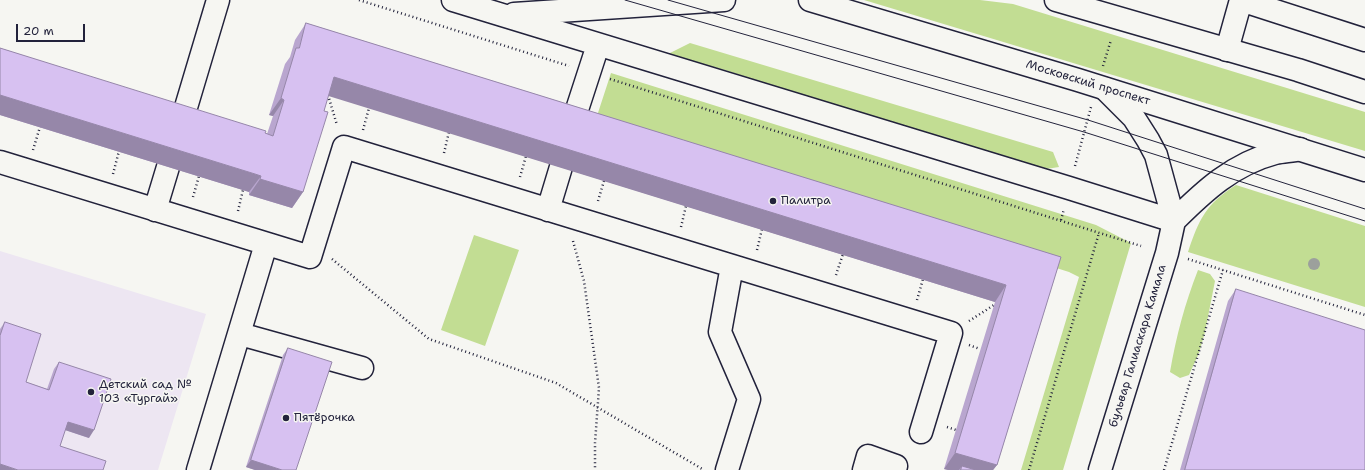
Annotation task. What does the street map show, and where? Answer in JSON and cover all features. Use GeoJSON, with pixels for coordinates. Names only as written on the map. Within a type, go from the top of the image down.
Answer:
{"type":"FeatureCollection","features":[{"type":"Feature","properties":{"kind":"street"},"geometry":{"type":"LineString","coordinates":[[181,124],[218,0]]}},
{"type":"Feature","properties":{"kind":"street"},"geometry":{"type":"LineString","coordinates":[[453,0],[1174,221],[1201,194],[1223,176],[1258,159],[1276,153],[1300,149]]}},
{"type":"Feature","properties":{"kind":"street"},"geometry":{"type":"LineString","coordinates":[[501,15],[724,0]]}},
{"type":"Feature","properties":{"kind":"street","name":"Московский проспект"},"geometry":{"type":"LineString","coordinates":[[810,0],[872,17],[1102,87],[1365,170]]}},
{"type":"Feature","properties":{"kind":"street"},"geometry":{"type":"LineString","coordinates":[[1056,0],[1298,70],[1365,92]]}},
{"type":"Feature","properties":{"kind":"street"},"geometry":{"type":"LineString","coordinates":[[1227,50],[1241,0],[1365,40]]}},
{"type":"Feature","properties":{"kind":"street"},"geometry":{"type":"LineString","coordinates":[[572,125],[598,45]]}},
{"type":"Feature","properties":{"kind":"street","name":"бульвар Галиаскара Камала"},"geometry":{"type":"LineString","coordinates":[[1100,470],[1167,253],[1174,221],[1156,156],[1148,140],[1134,118],[1102,87]]}},
{"type":"Feature","properties":{"kind":"street"},"geometry":{"type":"LineString","coordinates":[[0,162],[310,258],[344,147],[951,333],[921,432]]}},
{"type":"Feature","properties":{"kind":"street"},"geometry":{"type":"LineString","coordinates":[[155,210],[168,167]]}},
{"type":"Feature","properties":{"kind":"street"},"geometry":{"type":"LineString","coordinates":[[557,212],[561,167]]}},
{"type":"Feature","properties":{"kind":"street"},"geometry":{"type":"LineString","coordinates":[[198,470],[266,244]]}},
{"type":"Feature","properties":{"kind":"street"},"geometry":{"type":"LineString","coordinates":[[727,470],[749,399],[720,332],[732,266]]}},
{"type":"Feature","properties":{"kind":"street"},"geometry":{"type":"LineString","coordinates":[[240,334],[362,368]]}},
{"type":"Feature","properties":{"kind":"street"},"geometry":{"type":"LineString","coordinates":[[864,470],[868,456],[896,466]]}},
{"type":"Feature","properties":{"kind":"path"},"geometry":{"type":"LineString","coordinates":[[359,0],[1141,246]]}},
{"type":"Feature","properties":{"kind":"path"},"geometry":{"type":"LineString","coordinates":[[1060,220],[1102,87],[1117,17]]}},
{"type":"Feature","properties":{"kind":"path"},"geometry":{"type":"LineString","coordinates":[[328,95],[344,147]]}},
{"type":"Feature","properties":{"kind":"path"},"geometry":{"type":"LineString","coordinates":[[557,212],[584,281],[599,388],[595,443],[595,470]]}},
{"type":"Feature","properties":{"kind":"path"},"geometry":{"type":"LineString","coordinates":[[1029,470],[1099,233]]}},
{"type":"Feature","properties":{"kind":"path"},"geometry":{"type":"LineString","coordinates":[[314,244],[429,339],[556,383],[704,470]]}},
{"type":"Feature","properties":{"kind":"path"},"geometry":{"type":"LineString","coordinates":[[1185,259],[1365,315]]}},
{"type":"Feature","properties":{"kind":"path"},"geometry":{"type":"LineString","coordinates":[[1164,470],[1223,270]]}},
{"type":"Feature","properties":{"kind":"path"},"geometry":{"type":"LineString","coordinates":[[951,333],[994,305]]}},
{"type":"Feature","properties":{"kind":"shaded area","name":"Детский сад № 103 «Тургай»"},"geometry":{"type":"Polygon","coordinates":[[[0,251],[206,314],[158,470],[0,470],[0,251]]]}},
{"type":"Feature","properties":{"kind":"green space"},"geometry":{"type":"Polygon","coordinates":[[[864,0],[980,0],[1013,4],[1365,112],[1365,151],[864,0]]]}},
{"type":"Feature","properties":{"kind":"green space"},"geometry":{"type":"Polygon","coordinates":[[[690,43],[1053,152],[1059,167],[1033,171],[725,70],[666,55],[690,43]]]}},
{"type":"Feature","properties":{"kind":"green space"},"geometry":{"type":"Polygon","coordinates":[[[611,73],[1096,225],[1131,243],[1063,470],[1021,470],[1079,277],[1069,272],[595,122],[611,73]]]}},
{"type":"Feature","properties":{"kind":"green space"},"geometry":{"type":"Polygon","coordinates":[[[1236,185],[1365,226],[1365,307],[1188,252],[1196,230],[1205,213],[1217,199],[1236,185]]]}},
{"type":"Feature","properties":{"kind":"green space"},"geometry":{"type":"Polygon","coordinates":[[[474,235],[519,250],[485,346],[441,330],[474,235]]]}},
{"type":"Feature","properties":{"kind":"green space"},"geometry":{"type":"Polygon","coordinates":[[[1198,270],[1210,274],[1215,281],[1205,332],[1199,353],[1189,375],[1180,378],[1170,372],[1181,320],[1198,270]]]}},
{"type":"Feature","properties":{"kind":"building"},"geometry":{"type":"Polygon","coordinates":[[[306,23],[1061,257],[997,465],[955,453],[1006,285],[334,77],[324,111],[328,112],[303,192],[260,179],[261,176],[255,174],[0,95],[0,48],[266,131],[265,133],[273,136],[284,100],[281,98],[296,48],[299,48],[306,23]]]}},
{"type":"Feature","properties":{"kind":"building"},"geometry":{"type":"Polygon","coordinates":[[[1236,289],[1365,330],[1365,470],[1185,470],[1236,289]]]}},
{"type":"Feature","properties":{"kind":"building"},"geometry":{"type":"Polygon","coordinates":[[[5,322],[41,334],[26,382],[49,390],[59,362],[111,379],[94,430],[68,422],[60,446],[106,461],[103,470],[18,470],[0,464],[0,336],[5,322]]]}},
{"type":"Feature","properties":{"kind":"building","name":"Пятёрочка"},"geometry":{"type":"Polygon","coordinates":[[[288,348],[332,362],[296,470],[282,470],[251,460],[288,348]]]}},
{"type":"Feature","properties":{"kind":"building"},"geometry":{"type":"Polygon","coordinates":[[[962,466],[976,470],[961,470],[962,466]]]}},
{"type":"Feature","properties":{"kind":"tram line"},"geometry":{"type":"LineString","coordinates":[[625,0],[1084,132],[1365,221]]}},
{"type":"Feature","properties":{"kind":"tram line"},"geometry":{"type":"LineString","coordinates":[[668,0],[1088,120],[1365,209]]}},
{"type":"Feature","properties":{"kind":"place","name":"Палитра"},"geometry":{"type":"Point","coordinates":[773,201]}},
{"type":"Feature","properties":{"kind":"place","name":"Детский сад № 103 «Тургай»"},"geometry":{"type":"Point","coordinates":[91,392]}},
{"type":"Feature","properties":{"kind":"place","name":"Пятёрочка"},"geometry":{"type":"Point","coordinates":[286,418]}}]}
